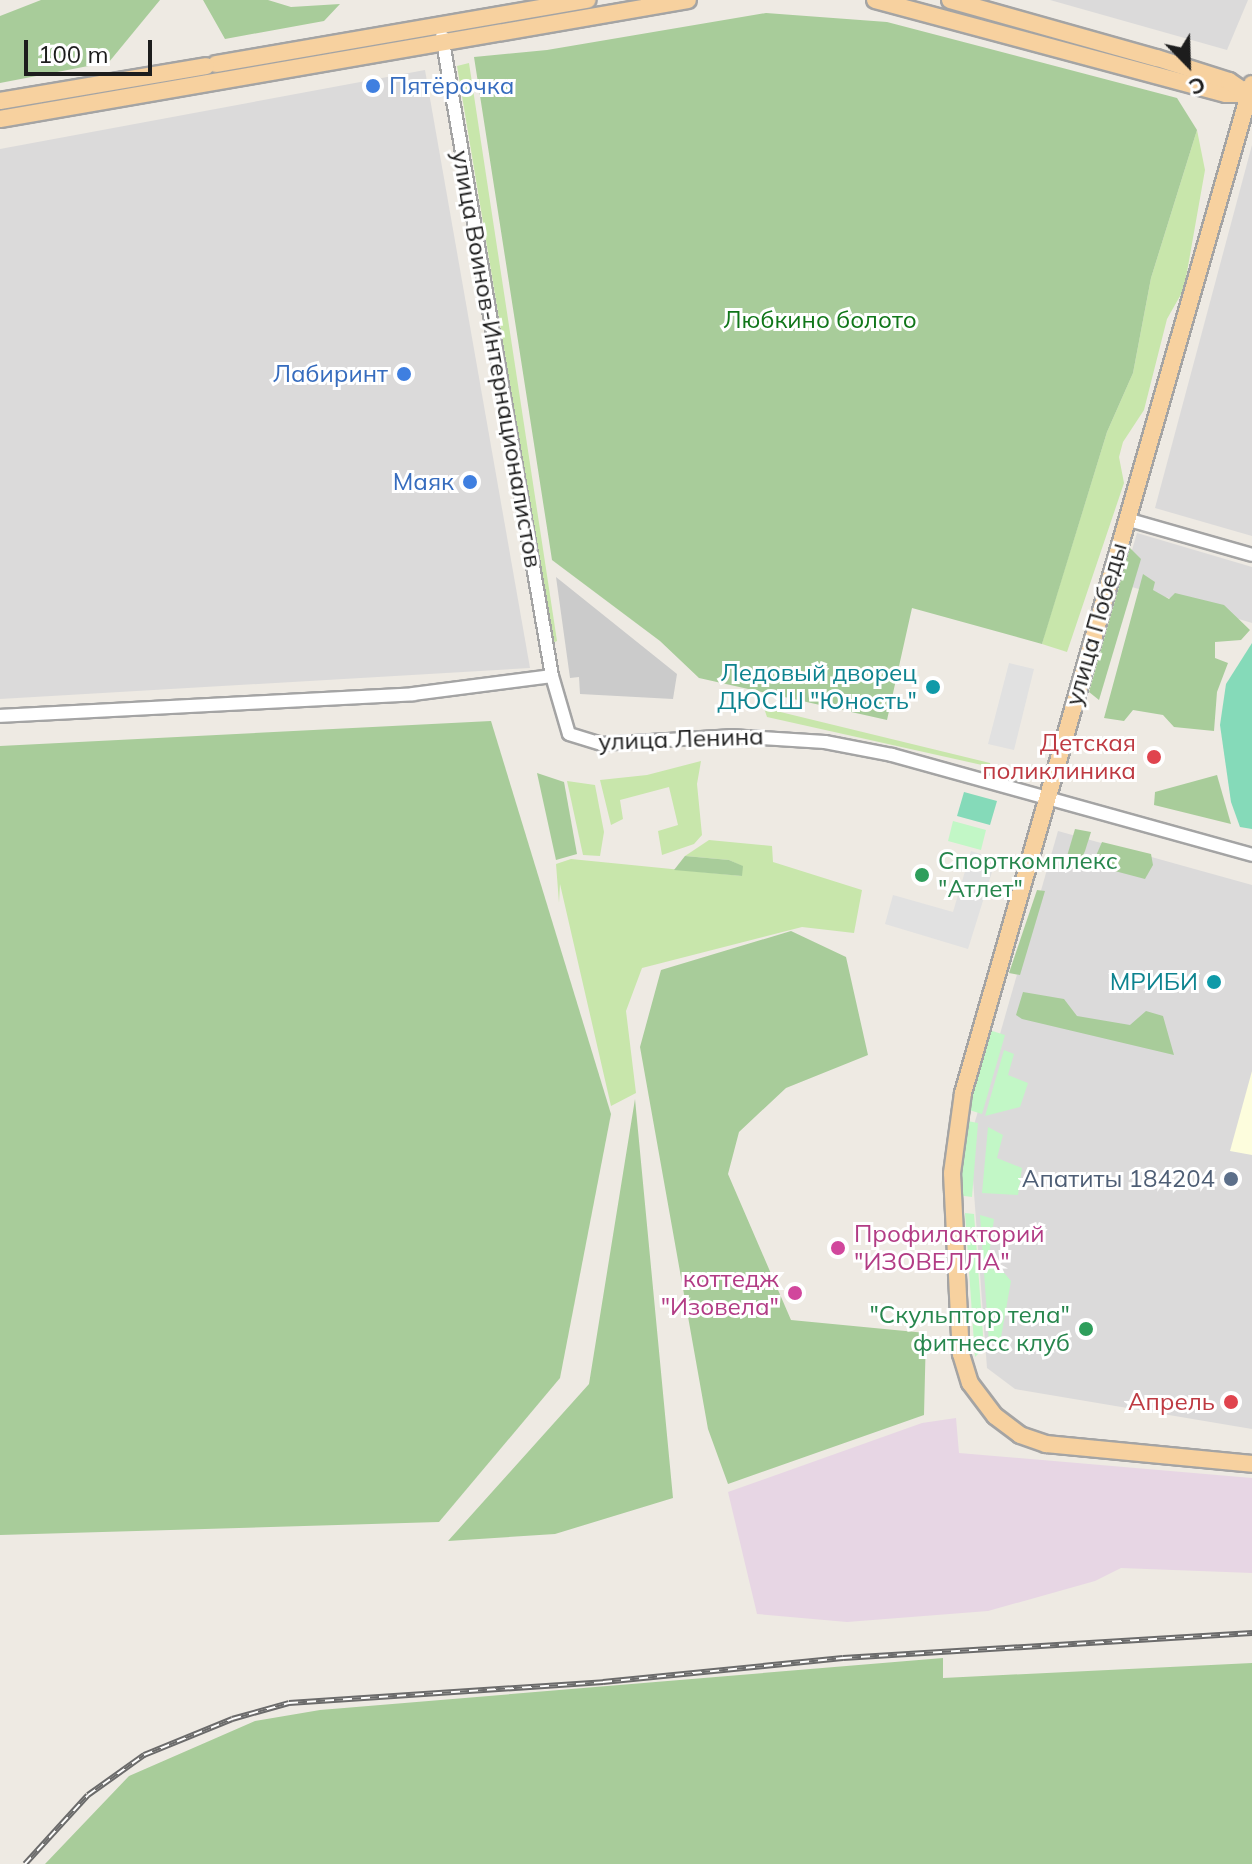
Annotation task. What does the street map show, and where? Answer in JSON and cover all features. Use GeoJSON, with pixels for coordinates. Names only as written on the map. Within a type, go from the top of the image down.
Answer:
{"type":"FeatureCollection","features":[{"type":"Feature","properties":{"kind":"main road"},"geometry":{"type":"LineString","coordinates":[[442,33],[588,0]]}},
{"type":"Feature","properties":{"kind":"main road"},"geometry":{"type":"LineString","coordinates":[[0,101],[442,33],[688,0]]}},
{"type":"Feature","properties":{"kind":"main road"},"geometry":{"type":"LineString","coordinates":[[875,0],[1226,94],[1251,91]]}},
{"type":"Feature","properties":{"kind":"main road"},"geometry":{"type":"LineString","coordinates":[[950,0],[1157,58],[1251,91]]}},
{"type":"Feature","properties":{"kind":"main road"},"geometry":{"type":"LineString","coordinates":[[0,119],[210,71]]}},
{"type":"Feature","properties":{"kind":"main road","name":"улица Победы"},"geometry":{"type":"LineString","coordinates":[[1251,91],[966,1079],[952,1146],[961,1354],[975,1392],[1006,1425],[1046,1444],[1252,1464]]}},
{"type":"Feature","properties":{"kind":"street","name":"улица Воинов-Интернационалистов"},"geometry":{"type":"LineString","coordinates":[[442,33],[552,676]]}},
{"type":"Feature","properties":{"kind":"street"},"geometry":{"type":"LineString","coordinates":[[1126,519],[1252,555]]}},
{"type":"Feature","properties":{"kind":"street"},"geometry":{"type":"LineString","coordinates":[[0,716],[413,694],[552,676]]}},
{"type":"Feature","properties":{"kind":"street","name":"улица Ленина"},"geometry":{"type":"LineString","coordinates":[[552,676],[564,726],[585,742],[825,742],[1049,798],[1252,855]]}},
{"type":"Feature","properties":{"kind":"shaded area"},"geometry":{"type":"Polygon","coordinates":[[[1050,0],[1248,0],[1227,50],[1050,0]]]}},
{"type":"Feature","properties":{"kind":"shaded area"},"geometry":{"type":"Polygon","coordinates":[[[425,70],[530,668],[0,699],[0,149],[425,70]]]}},
{"type":"Feature","properties":{"kind":"shaded area"},"geometry":{"type":"Polygon","coordinates":[[[1252,145],[1252,536],[1155,508],[1252,145]]]}},
{"type":"Feature","properties":{"kind":"shaded area"},"geometry":{"type":"Polygon","coordinates":[[[1137,533],[1252,567],[1252,623],[1122,584],[1137,533]]]}},
{"type":"Feature","properties":{"kind":"shaded area"},"geometry":{"type":"Polygon","coordinates":[[[556,577],[677,674],[673,699],[580,694],[579,677],[570,678],[556,577]]]}},
{"type":"Feature","properties":{"kind":"shaded area"},"geometry":{"type":"Polygon","coordinates":[[[1009,663],[1034,669],[1014,750],[988,744],[1009,663]]]}},
{"type":"Feature","properties":{"kind":"shaded area"},"geometry":{"type":"Polygon","coordinates":[[[1058,831],[1252,885],[1252,1429],[1015,1389],[987,1368],[970,1139],[1058,831]]]}},
{"type":"Feature","properties":{"kind":"shaded area"},"geometry":{"type":"Polygon","coordinates":[[[971,851],[996,859],[968,949],[885,924],[893,895],[953,912],[971,851]]]}},
{"type":"Feature","properties":{"kind":"shaded area"},"geometry":{"type":"Polygon","coordinates":[[[1252,1071],[1252,1155],[1230,1151],[1252,1071]]]}},
{"type":"Feature","properties":{"kind":"shaded area"},"geometry":{"type":"Polygon","coordinates":[[[956,1418],[959,1453],[1252,1478],[1252,1573],[1121,1568],[1095,1581],[988,1611],[847,1622],[757,1614],[728,1492],[922,1423],[956,1418]]]}},
{"type":"Feature","properties":{"kind":"green space"},"geometry":{"type":"Polygon","coordinates":[[[41,0],[160,0],[109,62],[0,83],[0,16],[41,0]]]}},
{"type":"Feature","properties":{"kind":"green space"},"geometry":{"type":"Polygon","coordinates":[[[203,0],[268,0],[291,7],[340,4],[324,21],[225,39],[203,0]]]}},
{"type":"Feature","properties":{"kind":"green space","name":"Любкино болото"},"geometry":{"type":"Polygon","coordinates":[[[766,13],[887,22],[1177,98],[1197,130],[1151,278],[1133,373],[1107,432],[1042,644],[912,608],[887,720],[699,678],[660,641],[552,560],[474,57],[547,50],[766,13]]]}},
{"type":"Feature","properties":{"kind":"green space"},"geometry":{"type":"Polygon","coordinates":[[[469,63],[557,641],[553,643],[457,66],[469,63]]]}},
{"type":"Feature","properties":{"kind":"green space"},"geometry":{"type":"Polygon","coordinates":[[[1197,130],[1205,170],[1184,289],[1167,319],[1144,410],[1123,442],[1119,457],[1124,483],[1067,652],[1042,644],[1107,432],[1133,373],[1151,278],[1197,130]]]}},
{"type":"Feature","properties":{"kind":"green space"},"geometry":{"type":"Polygon","coordinates":[[[1130,548],[1141,559],[1099,700],[1089,692],[1130,548]]]}},
{"type":"Feature","properties":{"kind":"green space"},"geometry":{"type":"Polygon","coordinates":[[[1143,574],[1155,582],[1153,590],[1169,599],[1175,593],[1224,605],[1250,630],[1241,640],[1215,642],[1215,658],[1228,663],[1217,692],[1214,731],[1174,727],[1163,715],[1133,710],[1124,721],[1104,718],[1143,574]]]}},
{"type":"Feature","properties":{"kind":"green space"},"geometry":{"type":"Polygon","coordinates":[[[1252,643],[1252,829],[1240,827],[1231,802],[1220,725],[1226,684],[1252,643]]]}},
{"type":"Feature","properties":{"kind":"green space"},"geometry":{"type":"Polygon","coordinates":[[[764,708],[990,763],[991,767],[767,717],[764,708]]]}},
{"type":"Feature","properties":{"kind":"green space"},"geometry":{"type":"Polygon","coordinates":[[[491,721],[611,1114],[560,1378],[439,1522],[0,1535],[0,746],[491,721]]]}},
{"type":"Feature","properties":{"kind":"green space"},"geometry":{"type":"Polygon","coordinates":[[[701,761],[697,784],[702,835],[694,844],[662,855],[658,831],[678,825],[669,787],[620,800],[623,819],[611,825],[600,780],[647,775],[701,761]]]}},
{"type":"Feature","properties":{"kind":"green space"},"geometry":{"type":"Polygon","coordinates":[[[537,773],[564,782],[577,854],[556,860],[537,773]]]}},
{"type":"Feature","properties":{"kind":"green space"},"geometry":{"type":"Polygon","coordinates":[[[1217,775],[1231,824],[1154,805],[1155,792],[1217,775]]]}},
{"type":"Feature","properties":{"kind":"green space"},"geometry":{"type":"Polygon","coordinates":[[[567,781],[595,785],[604,832],[600,856],[583,855],[567,781]]]}},
{"type":"Feature","properties":{"kind":"green space"},"geometry":{"type":"Polygon","coordinates":[[[964,792],[997,801],[990,825],[957,816],[964,792]]]}},
{"type":"Feature","properties":{"kind":"green space"},"geometry":{"type":"Polygon","coordinates":[[[953,821],[986,830],[981,850],[948,841],[953,821]]]}},
{"type":"Feature","properties":{"kind":"green space"},"geometry":{"type":"Polygon","coordinates":[[[1075,829],[1091,832],[1081,860],[1065,863],[1075,829]]]}},
{"type":"Feature","properties":{"kind":"green space"},"geometry":{"type":"Polygon","coordinates":[[[709,840],[772,846],[773,862],[862,890],[854,933],[802,927],[642,968],[626,1011],[636,1093],[611,1106],[560,884],[559,903],[556,864],[571,859],[742,876],[742,866],[729,860],[685,856],[709,840]]]}},
{"type":"Feature","properties":{"kind":"green space"},"geometry":{"type":"Polygon","coordinates":[[[1102,842],[1151,854],[1153,865],[1145,879],[1092,865],[1102,842]]]}},
{"type":"Feature","properties":{"kind":"green space"},"geometry":{"type":"Polygon","coordinates":[[[685,856],[729,860],[743,866],[742,876],[674,870],[685,856]]]}},
{"type":"Feature","properties":{"kind":"green space"},"geometry":{"type":"Polygon","coordinates":[[[1037,890],[1045,891],[1020,975],[1009,973],[1037,890]]]}},
{"type":"Feature","properties":{"kind":"green space"},"geometry":{"type":"Polygon","coordinates":[[[791,931],[846,957],[868,1055],[786,1088],[739,1132],[728,1174],[791,1320],[926,1333],[924,1415],[728,1484],[708,1429],[640,1047],[661,970],[791,931]]]}},
{"type":"Feature","properties":{"kind":"green space"},"geometry":{"type":"Polygon","coordinates":[[[1023,992],[1064,999],[1077,1016],[1130,1025],[1146,1011],[1163,1016],[1174,1055],[1022,1019],[1016,1015],[1023,992]]]}},
{"type":"Feature","properties":{"kind":"green space"},"geometry":{"type":"Polygon","coordinates":[[[986,1029],[1005,1035],[982,1114],[963,1108],[986,1029]]]}},
{"type":"Feature","properties":{"kind":"green space"},"geometry":{"type":"Polygon","coordinates":[[[1004,1050],[1014,1054],[1008,1075],[1028,1083],[1020,1107],[985,1116],[1004,1050]]]}},
{"type":"Feature","properties":{"kind":"green space"},"geometry":{"type":"Polygon","coordinates":[[[635,1099],[673,1498],[555,1534],[448,1541],[589,1384],[635,1099]]]}},
{"type":"Feature","properties":{"kind":"green space"},"geometry":{"type":"Polygon","coordinates":[[[962,1120],[978,1123],[972,1197],[957,1195],[962,1120]]]}},
{"type":"Feature","properties":{"kind":"green space"},"geometry":{"type":"Polygon","coordinates":[[[988,1127],[1003,1135],[997,1158],[1022,1168],[1018,1195],[982,1193],[988,1127]]]}},
{"type":"Feature","properties":{"kind":"green space"},"geometry":{"type":"Polygon","coordinates":[[[965,1213],[974,1214],[984,1348],[975,1357],[965,1213]]]}},
{"type":"Feature","properties":{"kind":"green space"},"geometry":{"type":"Polygon","coordinates":[[[980,1215],[994,1219],[989,1255],[1011,1281],[1000,1343],[989,1343],[980,1215]]]}},
{"type":"Feature","properties":{"kind":"green space"},"geometry":{"type":"Polygon","coordinates":[[[943,1658],[943,1678],[1252,1663],[1252,1864],[45,1864],[129,1776],[255,1721],[320,1710],[943,1658]]]}},
{"type":"Feature","properties":{"kind":"railway"},"geometry":{"type":"LineString","coordinates":[[25,1864],[88,1795],[144,1755],[232,1719],[289,1703],[603,1682],[843,1658],[1252,1633]]}},
{"type":"Feature","properties":{"kind":"place","name":"Пятёрочка"},"geometry":{"type":"Point","coordinates":[373,86]}},
{"type":"Feature","properties":{"kind":"place","name":"Лабиринт"},"geometry":{"type":"Point","coordinates":[404,374]}},
{"type":"Feature","properties":{"kind":"place","name":"Маяк"},"geometry":{"type":"Point","coordinates":[470,482]}},
{"type":"Feature","properties":{"kind":"place","name":"Ледовый дворец ДЮСШ \"Юность\""},"geometry":{"type":"Point","coordinates":[933,687]}},
{"type":"Feature","properties":{"kind":"place","name":"Детская поликлиника"},"geometry":{"type":"Point","coordinates":[1154,757]}},
{"type":"Feature","properties":{"kind":"place","name":"Спорткомплекс \"Атлет\""},"geometry":{"type":"Point","coordinates":[922,875]}},
{"type":"Feature","properties":{"kind":"place","name":"МРИБИ"},"geometry":{"type":"Point","coordinates":[1214,982]}},
{"type":"Feature","properties":{"kind":"place","name":"Апатиты 184204"},"geometry":{"type":"Point","coordinates":[1231,1179]}},
{"type":"Feature","properties":{"kind":"place","name":"Профилакторий \"ИЗОВЕЛЛА\""},"geometry":{"type":"Point","coordinates":[838,1248]}},
{"type":"Feature","properties":{"kind":"place","name":"коттедж \"Изовела\""},"geometry":{"type":"Point","coordinates":[795,1293]}},
{"type":"Feature","properties":{"kind":"place","name":"\"Скульптор тела\" фитнесс клуб"},"geometry":{"type":"Point","coordinates":[1086,1329]}},
{"type":"Feature","properties":{"kind":"place","name":"Апрель"},"geometry":{"type":"Point","coordinates":[1231,1402]}}]}
